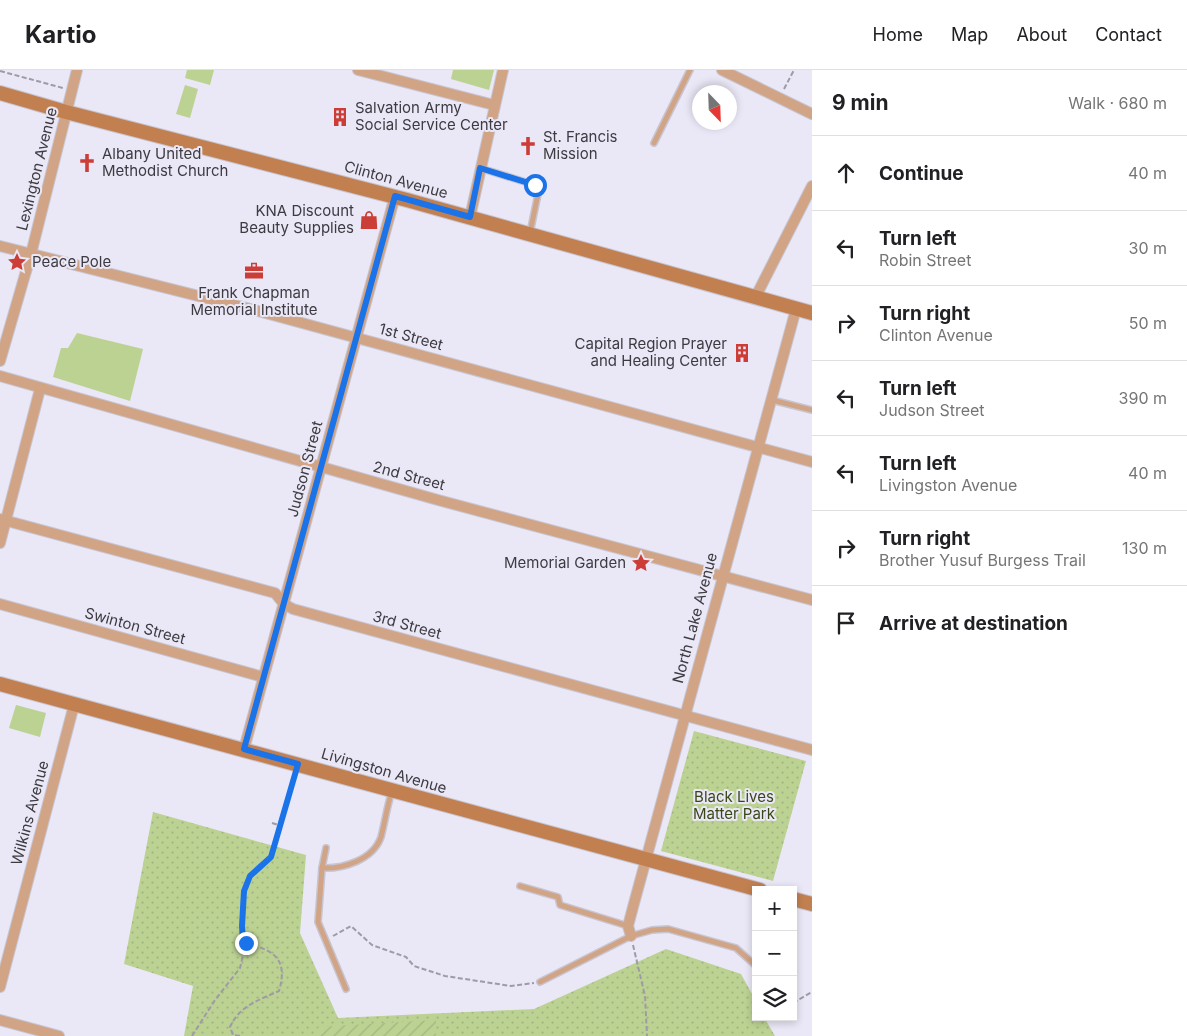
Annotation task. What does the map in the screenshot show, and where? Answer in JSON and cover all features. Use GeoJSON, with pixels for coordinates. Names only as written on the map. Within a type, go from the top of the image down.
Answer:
{"type":"FeatureCollection","features":[{"type":"Feature","properties":{"kind":"street","name":"Lexington Avenue"},"geometry":{"type":"LineString","coordinates":[[0,361],[30,254],[77,70]]}},
{"type":"Feature","properties":{"kind":"street"},"geometry":{"type":"LineString","coordinates":[[358,70],[494,105]]}},
{"type":"Feature","properties":{"kind":"street"},"geometry":{"type":"LineString","coordinates":[[470,217],[494,105],[504,70]]}},
{"type":"Feature","properties":{"kind":"street"},"geometry":{"type":"LineString","coordinates":[[722,70],[812,114]]}},
{"type":"Feature","properties":{"kind":"street","name":"Clinton Avenue"},"geometry":{"type":"LineString","coordinates":[[0,93],[66,112],[395,196],[812,313]]}},
{"type":"Feature","properties":{"kind":"street"},"geometry":{"type":"LineString","coordinates":[[755,298],[812,186]]}},
{"type":"Feature","properties":{"kind":"street","name":"Judson Street"},"geometry":{"type":"LineString","coordinates":[[244,749],[395,196]]}},
{"type":"Feature","properties":{"kind":"street","name":"1st Street"},"geometry":{"type":"LineString","coordinates":[[0,246],[357,337],[812,462]]}},
{"type":"Feature","properties":{"kind":"street","name":"North Lake Avenue"},"geometry":{"type":"LineString","coordinates":[[630,931],[721,576],[759,448],[796,309]]}},
{"type":"Feature","properties":{"kind":"street","name":"2nd Street"},"geometry":{"type":"LineString","coordinates":[[0,376],[40,389],[321,467],[812,600]]}},
{"type":"Feature","properties":{"kind":"street"},"geometry":{"type":"LineString","coordinates":[[0,543],[3,520],[40,389]]}},
{"type":"Feature","properties":{"kind":"street","name":"3rd Street"},"geometry":{"type":"LineString","coordinates":[[3,520],[275,593],[284,604],[293,609],[812,750]]}},
{"type":"Feature","properties":{"kind":"street","name":"Swinton Street"},"geometry":{"type":"LineString","coordinates":[[0,604],[263,676]]}},
{"type":"Feature","properties":{"kind":"street","name":"Livingston Avenue"},"geometry":{"type":"LineString","coordinates":[[0,684],[752,888]]}},
{"type":"Feature","properties":{"kind":"street","name":"Wilkins Avenue"},"geometry":{"type":"LineString","coordinates":[[0,987],[74,705]]}},
{"type":"Feature","properties":{"kind":"street"},"geometry":{"type":"LineString","coordinates":[[797,900],[812,904]]}},
{"type":"Feature","properties":{"kind":"street"},"geometry":{"type":"LineString","coordinates":[[0,1020],[59,1036]]}},
{"type":"Feature","properties":{"kind":"lane"},"geometry":{"type":"LineString","coordinates":[[654,143],[690,70]]}},
{"type":"Feature","properties":{"kind":"lane"},"geometry":{"type":"LineString","coordinates":[[480,168],[535,185],[539,189],[540,194],[530,234]]}},
{"type":"Feature","properties":{"kind":"lane"},"geometry":{"type":"LineString","coordinates":[[772,400],[812,410]]}},
{"type":"Feature","properties":{"kind":"lane"},"geometry":{"type":"LineString","coordinates":[[322,868],[335,869],[350,865],[373,849],[380,838],[392,791]]}},
{"type":"Feature","properties":{"kind":"lane"},"geometry":{"type":"LineString","coordinates":[[326,848],[322,868],[318,922],[324,941],[346,989]]}},
{"type":"Feature","properties":{"kind":"lane"},"geometry":{"type":"LineString","coordinates":[[520,886],[558,897],[560,905],[630,931],[660,929],[687,932],[736,948],[752,962]]}},
{"type":"Feature","properties":{"kind":"lane"},"geometry":{"type":"LineString","coordinates":[[540,982],[630,931]]}},
{"type":"Feature","properties":{"kind":"path"},"geometry":{"type":"LineString","coordinates":[[779,98],[794,70]]}},
{"type":"Feature","properties":{"kind":"path"},"geometry":{"type":"LineString","coordinates":[[0,71],[63,88],[65,79]]}},
{"type":"Feature","properties":{"kind":"path"},"geometry":{"type":"LineString","coordinates":[[240,1036],[233,1035],[230,1027],[235,1015],[247,1006],[279,991],[283,976],[279,960],[265,948],[243,942],[244,891],[250,876],[271,857],[282,826],[298,764]]}},
{"type":"Feature","properties":{"kind":"path"},"geometry":{"type":"LineString","coordinates":[[272,823],[282,826]]}},
{"type":"Feature","properties":{"kind":"path"},"geometry":{"type":"LineString","coordinates":[[324,941],[351,926],[372,945],[406,957],[414,966],[445,976],[511,986],[540,982]]}},
{"type":"Feature","properties":{"kind":"path"},"geometry":{"type":"LineString","coordinates":[[630,931],[645,996],[648,1036]]}},
{"type":"Feature","properties":{"kind":"path"},"geometry":{"type":"LineString","coordinates":[[192,1036],[215,1000],[240,968],[246,943]]}},
{"type":"Feature","properties":{"kind":"path"},"geometry":{"type":"LineString","coordinates":[[797,1001],[812,992]]}},
{"type":"Feature","properties":{"kind":"green space"},"geometry":{"type":"Polygon","coordinates":[[[187,70],[214,70],[210,85],[185,78],[187,70]]]}},
{"type":"Feature","properties":{"kind":"green space"},"geometry":{"type":"Polygon","coordinates":[[[453,70],[494,70],[489,90],[451,79],[453,70]]]}},
{"type":"Feature","properties":{"kind":"green space"},"geometry":{"type":"Polygon","coordinates":[[[185,85],[198,89],[190,118],[176,114],[185,85]]]}},
{"type":"Feature","properties":{"kind":"green space"},"geometry":{"type":"Polygon","coordinates":[[[77,333],[143,349],[130,401],[53,377],[61,348],[68,348],[77,333]]]}},
{"type":"Feature","properties":{"kind":"green space"},"geometry":{"type":"Polygon","coordinates":[[[16,705],[46,713],[40,737],[9,728],[16,705]]]}},
{"type":"Feature","properties":{"kind":"green space","name":"Black Lives Matter Park"},"geometry":{"type":"Polygon","coordinates":[[[694,731],[806,761],[773,881],[661,851],[694,731]]]}},
{"type":"Feature","properties":{"kind":"green space"},"geometry":{"type":"Polygon","coordinates":[[[153,812],[306,855],[300,933],[338,1018],[534,1009],[666,949],[741,974],[752,994],[752,1021],[766,1021],[775,1036],[184,1036],[193,986],[124,964],[153,812]]]}},
{"type":"Feature","properties":{"kind":"green space"},"geometry":{"type":"Polygon","coordinates":[[[436,1020],[436,1036],[317,1036],[317,1027],[436,1020]]]}},
{"type":"Feature","properties":{"kind":"place","name":"Salvation Army Social Service Center"},"geometry":{"type":"Point","coordinates":[340,117]}},
{"type":"Feature","properties":{"kind":"place","name":"St. Francis Mission"},"geometry":{"type":"Point","coordinates":[528,146]}},
{"type":"Feature","properties":{"kind":"place","name":"Albany United Methodist Church"},"geometry":{"type":"Point","coordinates":[87,163]}},
{"type":"Feature","properties":{"kind":"place","name":"KNA Discount Beauty Supplies"},"geometry":{"type":"Point","coordinates":[369,220]}},
{"type":"Feature","properties":{"kind":"place","name":"Peace Pole"},"geometry":{"type":"Point","coordinates":[17,262]}},
{"type":"Feature","properties":{"kind":"place","name":"Frank Chapman Memorial Institute"},"geometry":{"type":"Point","coordinates":[254,271]}},
{"type":"Feature","properties":{"kind":"place","name":"Capital Region Prayer and Healing Center"},"geometry":{"type":"Point","coordinates":[742,353]}},
{"type":"Feature","properties":{"kind":"place","name":"Memorial Garden"},"geometry":{"type":"Point","coordinates":[641,563]}},
{"type":"Feature","properties":{"kind":"route"},"geometry":{"type":"LineString","coordinates":[[246,943],[243,942],[242,926],[244,891],[250,876],[271,857],[282,826],[298,764],[244,749],[395,196],[470,217],[480,168],[535,185]]}}]}
